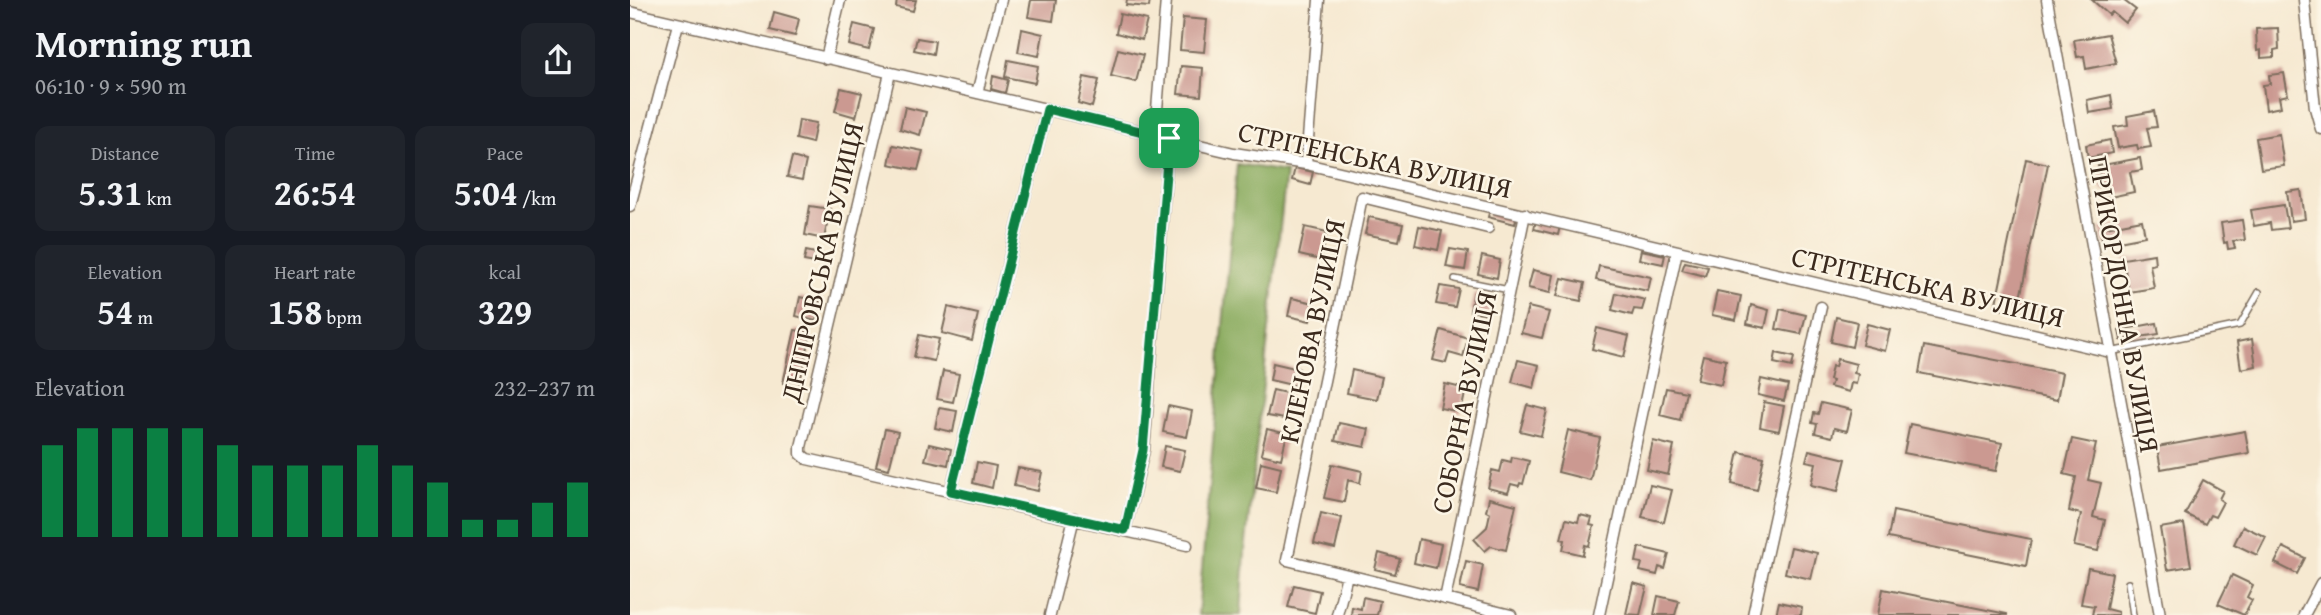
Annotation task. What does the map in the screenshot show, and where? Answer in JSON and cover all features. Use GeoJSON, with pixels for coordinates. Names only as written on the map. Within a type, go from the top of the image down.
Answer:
{"type":"FeatureCollection","features":[{"type":"Feature","properties":{"kind":"street"},"geometry":{"type":"LineString","coordinates":[[827,58],[840,0]]}},
{"type":"Feature","properties":{"kind":"street"},"geometry":{"type":"LineString","coordinates":[[977,93],[1001,0]]}},
{"type":"Feature","properties":{"kind":"street"},"geometry":{"type":"LineString","coordinates":[[1155,134],[1166,0]]}},
{"type":"Feature","properties":{"kind":"street"},"geometry":{"type":"LineString","coordinates":[[1306,164],[1319,0]]}},
{"type":"Feature","properties":{"kind":"street","name":"ПРИКОРДОННА ВУЛИЦЯ"},"geometry":{"type":"LineString","coordinates":[[2047,0],[2160,615]]}},
{"type":"Feature","properties":{"kind":"street"},"geometry":{"type":"LineString","coordinates":[[2304,0],[2315,108],[2321,129]]}},
{"type":"Feature","properties":{"kind":"street","name":"СТРІТЕНСЬКА ВУЛИЦЯ"},"geometry":{"type":"LineString","coordinates":[[630,12],[1234,153],[1306,164],[1525,214],[2110,352]]}},
{"type":"Feature","properties":{"kind":"street"},"geometry":{"type":"LineString","coordinates":[[630,206],[678,24]]}},
{"type":"Feature","properties":{"kind":"street","name":"ДНІПРОВСЬКА ВУЛИЦЯ"},"geometry":{"type":"LineString","coordinates":[[890,73],[800,447],[807,459],[951,491]]}},
{"type":"Feature","properties":{"kind":"street"},"geometry":{"type":"LineString","coordinates":[[1047,109],[951,491],[1187,545]]}},
{"type":"Feature","properties":{"kind":"street"},"geometry":{"type":"LineString","coordinates":[[1125,530],[1143,450],[1169,138]]}},
{"type":"Feature","properties":{"kind":"street","name":"КЛЕНОВА ВУЛИЦЯ"},"geometry":{"type":"LineString","coordinates":[[1347,575],[1287,560],[1362,197],[1488,228]]}},
{"type":"Feature","properties":{"kind":"street","name":"СОБОРНА ВУЛИЦЯ"},"geometry":{"type":"LineString","coordinates":[[1445,599],[1525,214]]}},
{"type":"Feature","properties":{"kind":"street"},"geometry":{"type":"LineString","coordinates":[[1599,615],[1678,251]]}},
{"type":"Feature","properties":{"kind":"street"},"geometry":{"type":"LineString","coordinates":[[1753,615],[1821,307]]}},
{"type":"Feature","properties":{"kind":"street"},"geometry":{"type":"LineString","coordinates":[[1050,615],[1074,519]]}},
{"type":"Feature","properties":{"kind":"street"},"geometry":{"type":"LineString","coordinates":[[1337,615],[1347,575],[1445,599],[1485,612],[1511,615]]}},
{"type":"Feature","properties":{"kind":"street"},"geometry":{"type":"LineString","coordinates":[[2304,615],[2321,583]]}},
{"type":"Feature","properties":{"kind":"lane"},"geometry":{"type":"LineString","coordinates":[[1455,279],[1509,290]]}},
{"type":"Feature","properties":{"kind":"lane"},"geometry":{"type":"LineString","coordinates":[[2110,352],[2240,325],[2259,292]]}},
{"type":"Feature","properties":{"kind":"lane"},"geometry":{"type":"LineString","coordinates":[[2128,583],[2133,615]]}},
{"type":"Feature","properties":{"kind":"green space"},"geometry":{"type":"Polygon","coordinates":[[[1237,164],[1286,172],[1245,551],[1241,615],[1198,615],[1237,164]]]}},
{"type":"Feature","properties":{"kind":"building"},"geometry":{"type":"Polygon","coordinates":[[[897,0],[916,0],[913,11],[896,7],[897,0]]]}},
{"type":"Feature","properties":{"kind":"building"},"geometry":{"type":"Polygon","coordinates":[[[1031,0],[1056,0],[1053,21],[1028,17],[1031,0]]]}},
{"type":"Feature","properties":{"kind":"building"},"geometry":{"type":"Polygon","coordinates":[[[1127,0],[1150,0],[1149,7],[1126,5],[1127,0]]]}},
{"type":"Feature","properties":{"kind":"building"},"geometry":{"type":"Polygon","coordinates":[[[2092,0],[2123,0],[2136,10],[2125,23],[2112,12],[2109,15],[2092,0]]]}},
{"type":"Feature","properties":{"kind":"building"},"geometry":{"type":"Polygon","coordinates":[[[774,12],[799,19],[795,36],[770,30],[774,12]]]}},
{"type":"Feature","properties":{"kind":"building"},"geometry":{"type":"Polygon","coordinates":[[[1120,14],[1147,20],[1142,40],[1116,33],[1120,14]]]}},
{"type":"Feature","properties":{"kind":"building"},"geometry":{"type":"Polygon","coordinates":[[[1183,18],[1207,20],[1204,52],[1180,50],[1183,18]]]}},
{"type":"Feature","properties":{"kind":"building"},"geometry":{"type":"Polygon","coordinates":[[[854,24],[874,29],[869,50],[849,45],[854,24]]]}},
{"type":"Feature","properties":{"kind":"building"},"geometry":{"type":"Polygon","coordinates":[[[2278,28],[2279,49],[2274,50],[2274,57],[2261,58],[2261,50],[2257,51],[2256,29],[2278,28]]]}},
{"type":"Feature","properties":{"kind":"building"},"geometry":{"type":"Polygon","coordinates":[[[1022,29],[1043,34],[1039,56],[1018,52],[1022,29]]]}},
{"type":"Feature","properties":{"kind":"building"},"geometry":{"type":"Polygon","coordinates":[[[2108,34],[2116,63],[2086,69],[2084,56],[2077,57],[2074,40],[2108,34]]]}},
{"type":"Feature","properties":{"kind":"building"},"geometry":{"type":"Polygon","coordinates":[[[917,38],[935,41],[933,54],[914,50],[917,38]]]}},
{"type":"Feature","properties":{"kind":"building"},"geometry":{"type":"Polygon","coordinates":[[[1118,49],[1143,55],[1136,82],[1111,76],[1118,49]]]}},
{"type":"Feature","properties":{"kind":"building"},"geometry":{"type":"Polygon","coordinates":[[[1008,60],[1038,66],[1035,83],[1005,77],[1008,60]]]}},
{"type":"Feature","properties":{"kind":"building"},"geometry":{"type":"Polygon","coordinates":[[[1181,66],[1203,68],[1201,96],[1178,94],[1181,66]]]}},
{"type":"Feature","properties":{"kind":"building"},"geometry":{"type":"Polygon","coordinates":[[[2284,73],[2288,95],[2279,97],[2281,107],[2266,110],[2263,85],[2270,84],[2269,75],[2284,73]]]}},
{"type":"Feature","properties":{"kind":"building"},"geometry":{"type":"Polygon","coordinates":[[[993,76],[1008,80],[1005,93],[991,89],[993,76]]]}},
{"type":"Feature","properties":{"kind":"building"},"geometry":{"type":"Polygon","coordinates":[[[1084,77],[1099,80],[1092,107],[1078,103],[1084,77]]]}},
{"type":"Feature","properties":{"kind":"building"},"geometry":{"type":"Polygon","coordinates":[[[841,88],[862,93],[856,117],[835,111],[841,88]]]}},
{"type":"Feature","properties":{"kind":"building"},"geometry":{"type":"Polygon","coordinates":[[[2111,95],[2113,109],[2089,113],[2087,100],[2111,95]]]}},
{"type":"Feature","properties":{"kind":"building"},"geometry":{"type":"Polygon","coordinates":[[[905,107],[926,112],[920,135],[900,129],[905,107]]]}},
{"type":"Feature","properties":{"kind":"building"},"geometry":{"type":"Polygon","coordinates":[[[2154,111],[2157,127],[2147,128],[2151,147],[2138,149],[2137,145],[2118,148],[2114,127],[2128,125],[2127,116],[2154,111]]]}},
{"type":"Feature","properties":{"kind":"building"},"geometry":{"type":"Polygon","coordinates":[[[799,120],[816,123],[812,143],[796,139],[799,120]]]}},
{"type":"Feature","properties":{"kind":"building"},"geometry":{"type":"Polygon","coordinates":[[[2279,134],[2284,166],[2261,169],[2256,138],[2279,134]]]}},
{"type":"Feature","properties":{"kind":"building"},"geometry":{"type":"Polygon","coordinates":[[[2110,140],[2112,153],[2088,158],[2086,145],[2110,140]]]}},
{"type":"Feature","properties":{"kind":"building"},"geometry":{"type":"Polygon","coordinates":[[[893,145],[923,151],[918,170],[889,164],[893,145]]]}},
{"type":"Feature","properties":{"kind":"building"},"geometry":{"type":"Polygon","coordinates":[[[792,157],[806,161],[802,180],[787,177],[792,157]]]}},
{"type":"Feature","properties":{"kind":"building"},"geometry":{"type":"Polygon","coordinates":[[[2140,158],[2142,170],[2130,172],[2134,192],[2110,197],[2109,189],[2102,190],[2098,166],[2140,158]]]}},
{"type":"Feature","properties":{"kind":"building"},"geometry":{"type":"Polygon","coordinates":[[[2026,159],[2048,164],[2017,313],[1995,308],[2026,159]]]}},
{"type":"Feature","properties":{"kind":"building"},"geometry":{"type":"Polygon","coordinates":[[[1295,168],[1313,172],[1310,185],[1292,180],[1295,168]]]}},
{"type":"Feature","properties":{"kind":"building"},"geometry":{"type":"Polygon","coordinates":[[[2301,190],[2305,219],[2291,221],[2287,192],[2301,190]]]}},
{"type":"Feature","properties":{"kind":"building"},"geometry":{"type":"Polygon","coordinates":[[[2284,205],[2288,228],[2271,230],[2270,223],[2254,226],[2251,210],[2284,205]]]}},
{"type":"Feature","properties":{"kind":"building"},"geometry":{"type":"Polygon","coordinates":[[[810,206],[830,209],[824,239],[805,235],[810,206]]]}},
{"type":"Feature","properties":{"kind":"building"},"geometry":{"type":"Polygon","coordinates":[[[1490,209],[1517,216],[1515,224],[1488,217],[1490,209]]]}},
{"type":"Feature","properties":{"kind":"building"},"geometry":{"type":"Polygon","coordinates":[[[1369,217],[1403,224],[1399,241],[1365,234],[1369,217]]]}},
{"type":"Feature","properties":{"kind":"building"},"geometry":{"type":"Polygon","coordinates":[[[1536,220],[1560,226],[1558,235],[1534,229],[1536,220]]]}},
{"type":"Feature","properties":{"kind":"building"},"geometry":{"type":"Polygon","coordinates":[[[2142,220],[2145,236],[2103,244],[2100,228],[2142,220]]]}},
{"type":"Feature","properties":{"kind":"building"},"geometry":{"type":"Polygon","coordinates":[[[2242,220],[2245,240],[2233,241],[2235,248],[2228,249],[2227,242],[2224,243],[2221,223],[2242,220]]]}},
{"type":"Feature","properties":{"kind":"building"},"geometry":{"type":"Polygon","coordinates":[[[1419,226],[1442,231],[1438,250],[1415,245],[1419,226]]]}},
{"type":"Feature","properties":{"kind":"building"},"geometry":{"type":"Polygon","coordinates":[[[1305,227],[1327,232],[1321,260],[1299,255],[1305,227]]]}},
{"type":"Feature","properties":{"kind":"building"},"geometry":{"type":"Polygon","coordinates":[[[1450,249],[1468,252],[1465,270],[1446,267],[1450,249]]]}},
{"type":"Feature","properties":{"kind":"building"},"geometry":{"type":"Polygon","coordinates":[[[1641,250],[1665,255],[1663,264],[1639,259],[1641,250]]]}},
{"type":"Feature","properties":{"kind":"building"},"geometry":{"type":"Polygon","coordinates":[[[806,251],[828,256],[826,265],[804,261],[806,251]]]}},
{"type":"Feature","properties":{"kind":"building"},"geometry":{"type":"Polygon","coordinates":[[[2154,254],[2155,264],[2150,265],[2154,288],[2129,292],[2123,259],[2154,254]]]}},
{"type":"Feature","properties":{"kind":"building"},"geometry":{"type":"Polygon","coordinates":[[[1482,256],[1500,260],[1497,278],[1478,274],[1482,256]]]}},
{"type":"Feature","properties":{"kind":"building"},"geometry":{"type":"Polygon","coordinates":[[[1685,262],[1708,267],[1705,276],[1682,270],[1685,262]]]}},
{"type":"Feature","properties":{"kind":"building"},"geometry":{"type":"Polygon","coordinates":[[[1599,266],[1651,277],[1648,291],[1596,280],[1599,266]]]}},
{"type":"Feature","properties":{"kind":"building"},"geometry":{"type":"Polygon","coordinates":[[[1533,270],[1554,275],[1550,293],[1528,288],[1533,270]]]}},
{"type":"Feature","properties":{"kind":"building"},"geometry":{"type":"Polygon","coordinates":[[[1562,278],[1585,283],[1581,301],[1557,296],[1562,278]]]}},
{"type":"Feature","properties":{"kind":"building"},"geometry":{"type":"Polygon","coordinates":[[[1440,286],[1459,289],[1455,307],[1436,304],[1440,286]]]}},
{"type":"Feature","properties":{"kind":"building"},"geometry":{"type":"Polygon","coordinates":[[[1717,291],[1741,296],[1736,320],[1712,315],[1717,291]]]}},
{"type":"Feature","properties":{"kind":"building"},"geometry":{"type":"Polygon","coordinates":[[[1474,293],[1493,296],[1489,314],[1470,311],[1474,293]]]}},
{"type":"Feature","properties":{"kind":"building"},"geometry":{"type":"Polygon","coordinates":[[[1616,293],[1645,300],[1642,310],[1634,309],[1632,315],[1612,310],[1616,293]]]}},
{"type":"Feature","properties":{"kind":"building"},"geometry":{"type":"Polygon","coordinates":[[[800,297],[820,302],[816,321],[796,316],[800,297]]]}},
{"type":"Feature","properties":{"kind":"building"},"geometry":{"type":"Polygon","coordinates":[[[1292,298],[1314,303],[1310,321],[1288,316],[1292,298]]]}},
{"type":"Feature","properties":{"kind":"building"},"geometry":{"type":"Polygon","coordinates":[[[1751,305],[1769,310],[1765,328],[1747,324],[1751,305]]]}},
{"type":"Feature","properties":{"kind":"building"},"geometry":{"type":"Polygon","coordinates":[[[948,307],[978,314],[972,341],[942,333],[948,307]]]}},
{"type":"Feature","properties":{"kind":"building"},"geometry":{"type":"Polygon","coordinates":[[[1528,307],[1549,312],[1542,338],[1521,333],[1528,307]]]}},
{"type":"Feature","properties":{"kind":"building"},"geometry":{"type":"Polygon","coordinates":[[[1780,309],[1806,315],[1801,334],[1776,329],[1780,309]]]}},
{"type":"Feature","properties":{"kind":"building"},"geometry":{"type":"Polygon","coordinates":[[[1836,317],[1857,322],[1852,347],[1831,342],[1836,317]]]}},
{"type":"Feature","properties":{"kind":"building"},"geometry":{"type":"Polygon","coordinates":[[[2157,323],[2159,334],[2121,340],[2119,330],[2157,323]]]}},
{"type":"Feature","properties":{"kind":"building"},"geometry":{"type":"Polygon","coordinates":[[[1867,324],[1890,330],[1885,351],[1862,345],[1867,324]]]}},
{"type":"Feature","properties":{"kind":"building"},"geometry":{"type":"Polygon","coordinates":[[[1597,328],[1629,336],[1624,357],[1592,349],[1597,328]]]}},
{"type":"Feature","properties":{"kind":"building"},"geometry":{"type":"Polygon","coordinates":[[[795,330],[811,333],[799,386],[783,383],[795,330]]]}},
{"type":"Feature","properties":{"kind":"building"},"geometry":{"type":"Polygon","coordinates":[[[1441,330],[1468,338],[1463,357],[1449,353],[1446,363],[1433,360],[1441,330]]]}},
{"type":"Feature","properties":{"kind":"building"},"geometry":{"type":"Polygon","coordinates":[[[919,335],[939,339],[934,361],[914,357],[919,335]]]}},
{"type":"Feature","properties":{"kind":"building"},"geometry":{"type":"Polygon","coordinates":[[[2252,339],[2256,366],[2241,369],[2237,342],[2252,339]]]}},
{"type":"Feature","properties":{"kind":"building"},"geometry":{"type":"Polygon","coordinates":[[[1924,346],[2062,373],[2057,400],[1919,373],[1924,346]]]}},
{"type":"Feature","properties":{"kind":"building"},"geometry":{"type":"Polygon","coordinates":[[[1776,353],[1794,357],[1792,367],[1774,363],[1776,353]]]}},
{"type":"Feature","properties":{"kind":"building"},"geometry":{"type":"Polygon","coordinates":[[[1703,355],[1726,360],[1721,385],[1697,380],[1703,355]]]}},
{"type":"Feature","properties":{"kind":"building"},"geometry":{"type":"Polygon","coordinates":[[[1837,359],[1856,364],[1856,384],[1851,383],[1849,392],[1830,387],[1832,366],[1835,367],[1837,359]]]}},
{"type":"Feature","properties":{"kind":"building"},"geometry":{"type":"Polygon","coordinates":[[[1518,360],[1539,365],[1534,388],[1512,382],[1518,360]]]}},
{"type":"Feature","properties":{"kind":"building"},"geometry":{"type":"Polygon","coordinates":[[[1273,363],[1299,369],[1296,386],[1270,380],[1273,363]]]}},
{"type":"Feature","properties":{"kind":"building"},"geometry":{"type":"Polygon","coordinates":[[[1352,370],[1382,377],[1377,399],[1347,393],[1352,370]]]}},
{"type":"Feature","properties":{"kind":"building"},"geometry":{"type":"Polygon","coordinates":[[[943,371],[959,374],[953,402],[937,399],[943,371]]]}},
{"type":"Feature","properties":{"kind":"building"},"geometry":{"type":"Polygon","coordinates":[[[1761,379],[1788,385],[1784,401],[1758,395],[1761,379]]]}},
{"type":"Feature","properties":{"kind":"building"},"geometry":{"type":"Polygon","coordinates":[[[1445,384],[1466,389],[1461,412],[1440,408],[1445,384]]]}},
{"type":"Feature","properties":{"kind":"building"},"geometry":{"type":"Polygon","coordinates":[[[1666,388],[1686,392],[1680,420],[1660,415],[1666,388]]]}},
{"type":"Feature","properties":{"kind":"building"},"geometry":{"type":"Polygon","coordinates":[[[1273,390],[1290,394],[1285,419],[1267,416],[1273,390]]]}},
{"type":"Feature","properties":{"kind":"building"},"geometry":{"type":"Polygon","coordinates":[[[1764,402],[1784,406],[1779,431],[1760,427],[1764,402]]]}},
{"type":"Feature","properties":{"kind":"building"},"geometry":{"type":"Polygon","coordinates":[[[1821,403],[1852,410],[1847,431],[1834,428],[1832,437],[1815,433],[1817,424],[1812,423],[1814,413],[1818,414],[1821,403]]]}},
{"type":"Feature","properties":{"kind":"building"},"geometry":{"type":"Polygon","coordinates":[[[1527,405],[1547,410],[1541,436],[1520,431],[1527,405]]]}},
{"type":"Feature","properties":{"kind":"building"},"geometry":{"type":"Polygon","coordinates":[[[1168,406],[1192,411],[1187,437],[1163,432],[1168,406]]]}},
{"type":"Feature","properties":{"kind":"building"},"geometry":{"type":"Polygon","coordinates":[[[939,408],[957,411],[953,432],[935,428],[939,408]]]}},
{"type":"Feature","properties":{"kind":"building"},"geometry":{"type":"Polygon","coordinates":[[[1339,423],[1369,429],[1365,447],[1335,441],[1339,423]]]}},
{"type":"Feature","properties":{"kind":"building"},"geometry":{"type":"Polygon","coordinates":[[[1910,424],[2002,443],[1996,471],[1904,453],[1910,424]]]}},
{"type":"Feature","properties":{"kind":"building"},"geometry":{"type":"Polygon","coordinates":[[[885,429],[898,432],[889,469],[876,466],[885,429]]]}},
{"type":"Feature","properties":{"kind":"building"},"geometry":{"type":"Polygon","coordinates":[[[1267,429],[1287,434],[1281,459],[1261,454],[1267,429]]]}},
{"type":"Feature","properties":{"kind":"building"},"geometry":{"type":"Polygon","coordinates":[[[1568,430],[1600,438],[1590,480],[1558,472],[1568,430]]]}},
{"type":"Feature","properties":{"kind":"building"},"geometry":{"type":"Polygon","coordinates":[[[2245,431],[2249,453],[2161,469],[2157,447],[2245,431]]]}},
{"type":"Feature","properties":{"kind":"building"},"geometry":{"type":"Polygon","coordinates":[[[2072,439],[2096,444],[2088,480],[2101,483],[2093,517],[2105,520],[2098,551],[2074,546],[2081,514],[2069,511],[2076,477],[2064,474],[2072,439]]]}},
{"type":"Feature","properties":{"kind":"building"},"geometry":{"type":"Polygon","coordinates":[[[1653,441],[1674,446],[1668,475],[1647,470],[1653,441]]]}},
{"type":"Feature","properties":{"kind":"building"},"geometry":{"type":"Polygon","coordinates":[[[929,444],[951,449],[948,465],[925,460],[929,444]]]}},
{"type":"Feature","properties":{"kind":"building"},"geometry":{"type":"Polygon","coordinates":[[[1165,446],[1185,450],[1180,471],[1161,467],[1165,446]]]}},
{"type":"Feature","properties":{"kind":"building"},"geometry":{"type":"Polygon","coordinates":[[[1809,450],[1846,459],[1838,491],[1811,485],[1816,463],[1806,461],[1809,450]]]}},
{"type":"Feature","properties":{"kind":"building"},"geometry":{"type":"Polygon","coordinates":[[[1739,452],[1764,457],[1757,490],[1732,484],[1739,452]]]}},
{"type":"Feature","properties":{"kind":"building"},"geometry":{"type":"Polygon","coordinates":[[[1512,457],[1529,461],[1523,484],[1511,484],[1508,493],[1488,488],[1492,470],[1500,472],[1503,460],[1511,462],[1512,457]]]}},
{"type":"Feature","properties":{"kind":"building"},"geometry":{"type":"Polygon","coordinates":[[[977,462],[996,466],[992,488],[973,483],[977,462]]]}},
{"type":"Feature","properties":{"kind":"building"},"geometry":{"type":"Polygon","coordinates":[[[1261,462],[1281,467],[1276,492],[1256,488],[1261,462]]]}},
{"type":"Feature","properties":{"kind":"building"},"geometry":{"type":"Polygon","coordinates":[[[1332,464],[1362,471],[1360,483],[1348,480],[1344,502],[1324,498],[1332,464]]]}},
{"type":"Feature","properties":{"kind":"building"},"geometry":{"type":"Polygon","coordinates":[[[1018,468],[1042,472],[1038,491],[1014,486],[1018,468]]]}},
{"type":"Feature","properties":{"kind":"building"},"geometry":{"type":"Polygon","coordinates":[[[2203,480],[2223,491],[2219,499],[2223,502],[2215,517],[2210,515],[2205,524],[2185,514],[2203,480]]]}},
{"type":"Feature","properties":{"kind":"building"},"geometry":{"type":"Polygon","coordinates":[[[1650,485],[1672,490],[1664,522],[1642,517],[1650,485]]]}},
{"type":"Feature","properties":{"kind":"building"},"geometry":{"type":"Polygon","coordinates":[[[1489,498],[1516,505],[1506,550],[1491,546],[1485,551],[1474,539],[1487,527],[1489,498]]]}},
{"type":"Feature","properties":{"kind":"building"},"geometry":{"type":"Polygon","coordinates":[[[1893,511],[2031,539],[2026,566],[1888,538],[1893,511]]]}},
{"type":"Feature","properties":{"kind":"building"},"geometry":{"type":"Polygon","coordinates":[[[1321,513],[1342,518],[1335,549],[1314,544],[1321,513]]]}},
{"type":"Feature","properties":{"kind":"building"},"geometry":{"type":"Polygon","coordinates":[[[1580,515],[1592,518],[1590,525],[1594,526],[1589,546],[1585,545],[1583,555],[1563,550],[1565,540],[1561,539],[1566,519],[1578,522],[1580,515]]]}},
{"type":"Feature","properties":{"kind":"building"},"geometry":{"type":"Polygon","coordinates":[[[2184,524],[2191,566],[2167,570],[2160,528],[2184,524]]]}},
{"type":"Feature","properties":{"kind":"building"},"geometry":{"type":"Polygon","coordinates":[[[2243,526],[2266,537],[2257,555],[2234,544],[2243,526]]]}},
{"type":"Feature","properties":{"kind":"building"},"geometry":{"type":"Polygon","coordinates":[[[1419,539],[1441,544],[1436,568],[1414,563],[1419,539]]]}},
{"type":"Feature","properties":{"kind":"building"},"geometry":{"type":"Polygon","coordinates":[[[1639,547],[1669,554],[1665,569],[1659,567],[1657,575],[1640,571],[1642,563],[1636,562],[1639,547]]]}},
{"type":"Feature","properties":{"kind":"building"},"geometry":{"type":"Polygon","coordinates":[[[1791,547],[1817,553],[1811,579],[1785,573],[1791,547]]]}},
{"type":"Feature","properties":{"kind":"building"},"geometry":{"type":"Polygon","coordinates":[[[2283,547],[2305,558],[2297,574],[2275,563],[2283,547]]]}},
{"type":"Feature","properties":{"kind":"building"},"geometry":{"type":"Polygon","coordinates":[[[1379,553],[1400,559],[1395,574],[1375,569],[1379,553]]]}},
{"type":"Feature","properties":{"kind":"building"},"geometry":{"type":"Polygon","coordinates":[[[1466,561],[1483,565],[1478,592],[1460,588],[1466,561]]]}},
{"type":"Feature","properties":{"kind":"building"},"geometry":{"type":"Polygon","coordinates":[[[2088,568],[2112,573],[2106,609],[2118,612],[2118,615],[2092,615],[2094,606],[2081,604],[2088,568]]]}},
{"type":"Feature","properties":{"kind":"building"},"geometry":{"type":"Polygon","coordinates":[[[2232,575],[2253,585],[2247,597],[2252,600],[2244,615],[2218,604],[2232,575]]]}},
{"type":"Feature","properties":{"kind":"building"},"geometry":{"type":"Polygon","coordinates":[[[1633,583],[1647,587],[1640,615],[1626,614],[1633,583]]]}},
{"type":"Feature","properties":{"kind":"building"},"geometry":{"type":"Polygon","coordinates":[[[1294,585],[1320,591],[1315,613],[1288,607],[1294,585]]]}},
{"type":"Feature","properties":{"kind":"building"},"geometry":{"type":"Polygon","coordinates":[[[1883,589],[2007,614],[2007,615],[1878,615],[1883,589]]]}},
{"type":"Feature","properties":{"kind":"building"},"geometry":{"type":"Polygon","coordinates":[[[1658,596],[1679,601],[1675,615],[1654,615],[1658,596]]]}},
{"type":"Feature","properties":{"kind":"building"},"geometry":{"type":"Polygon","coordinates":[[[1363,597],[1380,601],[1377,615],[1351,615],[1352,607],[1361,609],[1363,597]]]}},
{"type":"Feature","properties":{"kind":"building"},"geometry":{"type":"Polygon","coordinates":[[[1779,602],[1802,607],[1801,615],[1776,615],[1779,602]]]}},
{"type":"Feature","properties":{"kind":"route"},"geometry":{"type":"LineString","coordinates":[[1047,109],[1169,138],[1143,450],[1125,530],[951,491],[1047,109]]}}]}
